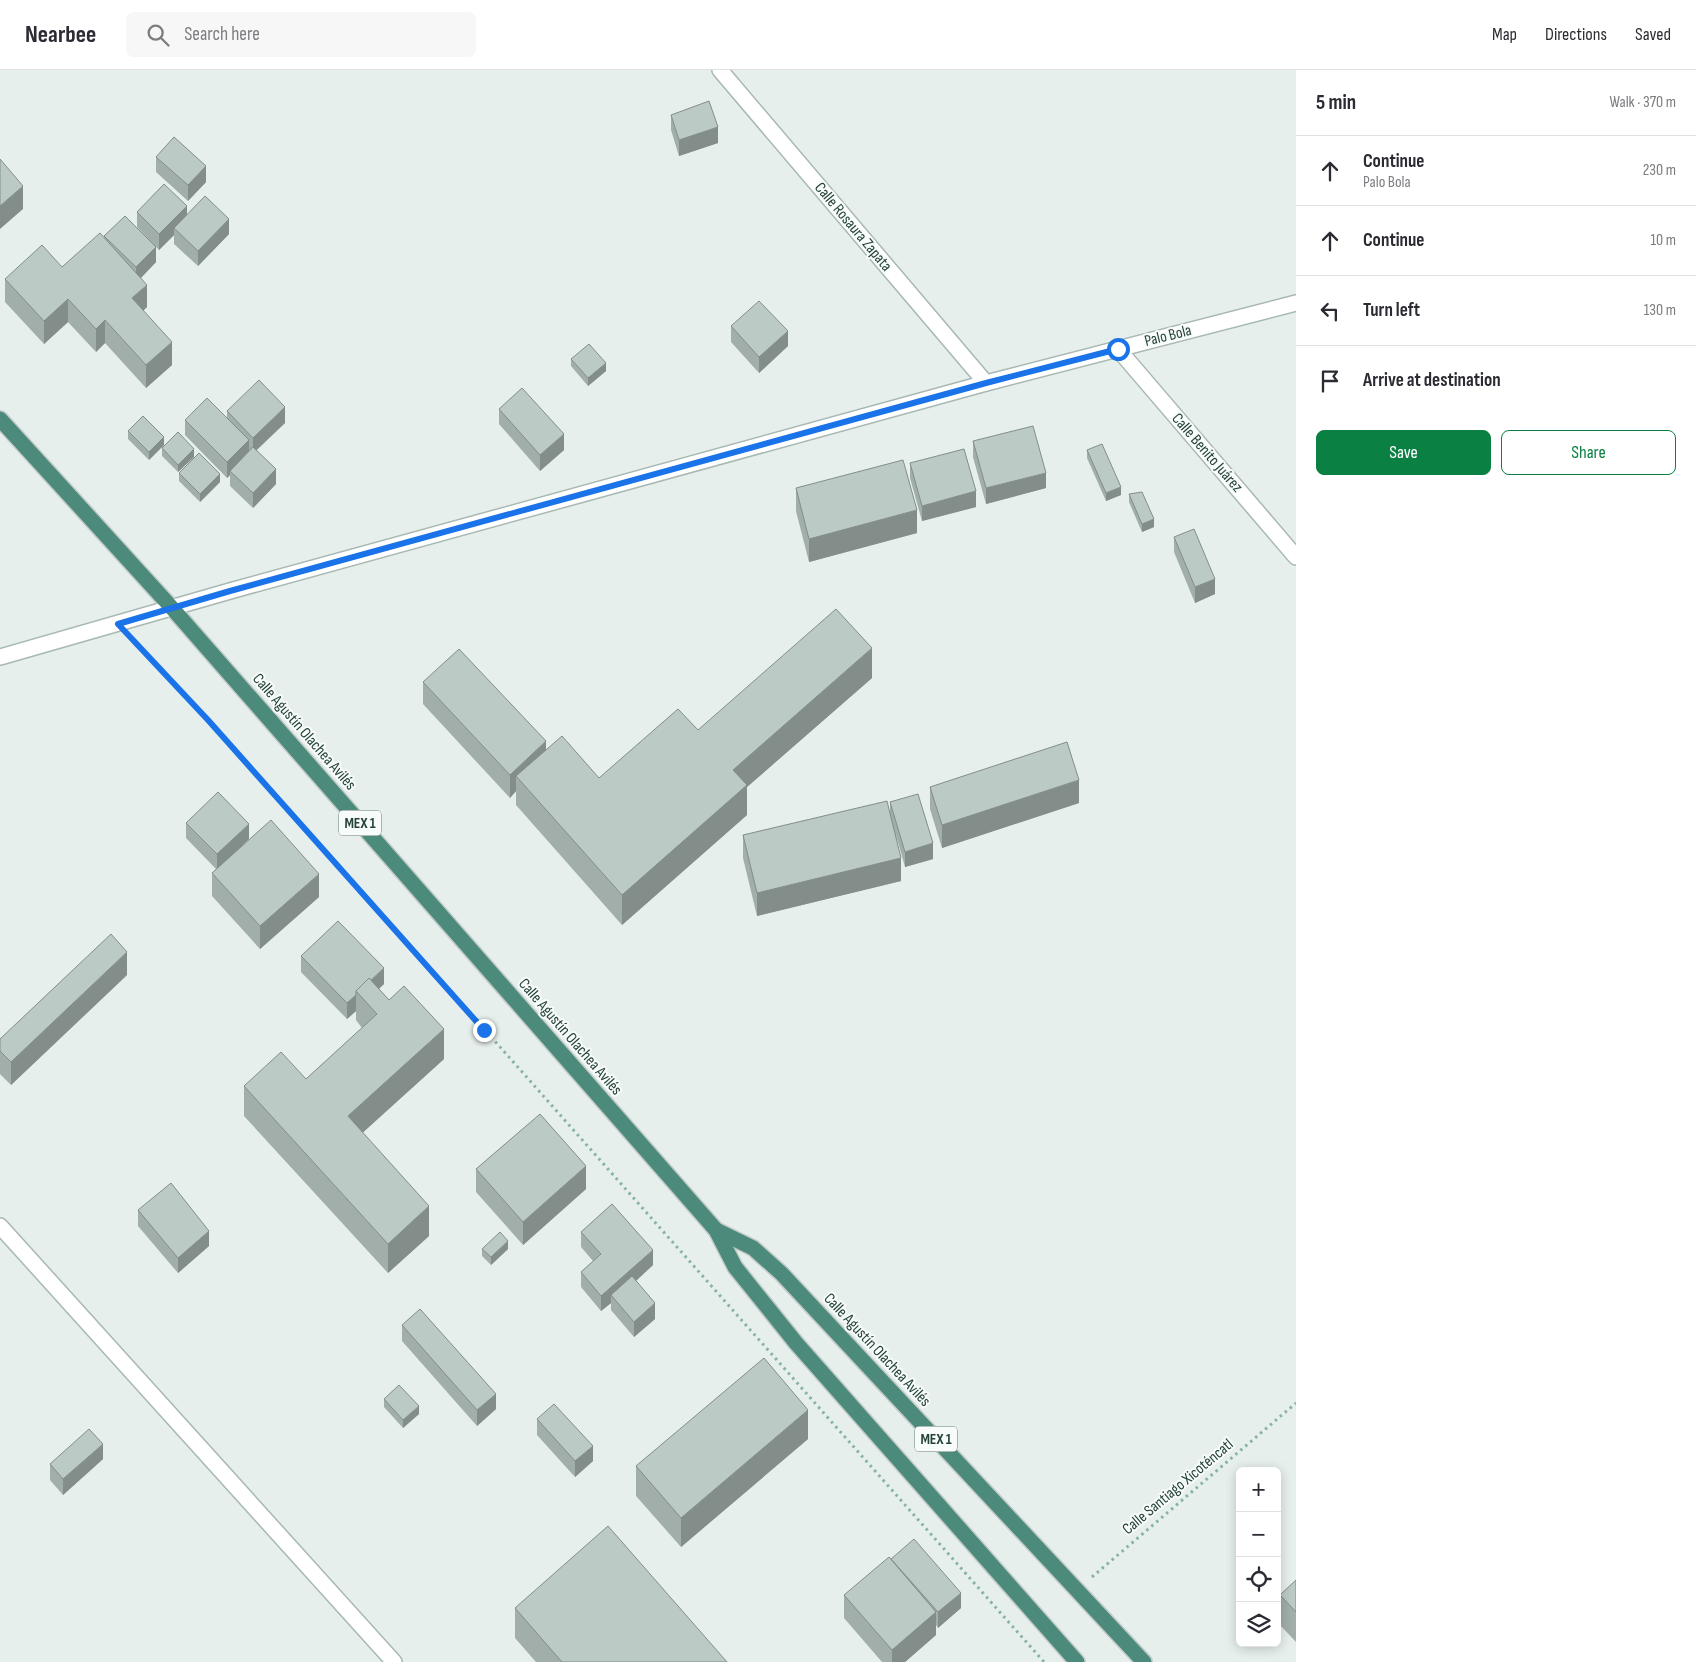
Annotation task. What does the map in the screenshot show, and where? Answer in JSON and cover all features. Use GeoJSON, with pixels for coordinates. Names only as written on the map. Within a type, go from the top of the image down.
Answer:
{"type":"FeatureCollection","features":[{"type":"Feature","properties":{"kind":"highway","name":"Calle Agustín Olachea Avilés"},"geometry":{"type":"LineString","coordinates":[[0,419],[172,608],[716,1230],[735,1267],[773,1315],[1077,1662]]}},
{"type":"Feature","properties":{"kind":"highway","name":"Calle Agustín Olachea Avilés"},"geometry":{"type":"LineString","coordinates":[[716,1230],[753,1248],[781,1273],[1144,1662]]}},
{"type":"Feature","properties":{"kind":"street","name":"Calle Rosaura Zapata"},"geometry":{"type":"LineString","coordinates":[[720,70],[986,383]]}},
{"type":"Feature","properties":{"kind":"street","name":"Palo Bola"},"geometry":{"type":"LineString","coordinates":[[0,657],[986,383],[1296,303]]}},
{"type":"Feature","properties":{"kind":"street","name":"Calle Benito Juárez"},"geometry":{"type":"LineString","coordinates":[[1118,349],[1296,557]]}},
{"type":"Feature","properties":{"kind":"street"},"geometry":{"type":"LineString","coordinates":[[0,1226],[394,1662]]}},
{"type":"Feature","properties":{"kind":"path"},"geometry":{"type":"LineString","coordinates":[[118,624],[208,720],[1044,1662]]}},
{"type":"Feature","properties":{"kind":"path","name":"Calle Santiago Xicoténcatl"},"geometry":{"type":"LineString","coordinates":[[1077,1590],[1296,1403]]}},
{"type":"Feature","properties":{"kind":"building"},"geometry":{"type":"Polygon","coordinates":[[[709,101],[718,127],[679,140],[671,115],[709,101]]]}},
{"type":"Feature","properties":{"kind":"building"},"geometry":{"type":"Polygon","coordinates":[[[174,137],[206,166],[188,185],[156,157],[174,137]]]}},
{"type":"Feature","properties":{"kind":"building"},"geometry":{"type":"Polygon","coordinates":[[[0,159],[23,186],[0,206],[0,159]]]}},
{"type":"Feature","properties":{"kind":"building"},"geometry":{"type":"Polygon","coordinates":[[[164,184],[187,206],[159,234],[137,212],[164,184]]]}},
{"type":"Feature","properties":{"kind":"building"},"geometry":{"type":"Polygon","coordinates":[[[205,196],[229,219],[198,251],[174,228],[205,196]]]}},
{"type":"Feature","properties":{"kind":"building"},"geometry":{"type":"Polygon","coordinates":[[[125,216],[156,247],[136,267],[104,236],[125,216]]]}},
{"type":"Feature","properties":{"kind":"building"},"geometry":{"type":"Polygon","coordinates":[[[100,233],[147,285],[132,298],[172,342],[146,365],[105,320],[96,329],[68,299],[44,321],[5,279],[42,245],[62,267],[100,233]]]}},
{"type":"Feature","properties":{"kind":"building"},"geometry":{"type":"Polygon","coordinates":[[[759,301],[788,331],[759,357],[731,326],[759,301]]]}},
{"type":"Feature","properties":{"kind":"building"},"geometry":{"type":"Polygon","coordinates":[[[589,344],[606,363],[588,378],[571,359],[589,344]]]}},
{"type":"Feature","properties":{"kind":"building"},"geometry":{"type":"Polygon","coordinates":[[[259,380],[285,407],[253,438],[227,411],[259,380]]]}},
{"type":"Feature","properties":{"kind":"building"},"geometry":{"type":"Polygon","coordinates":[[[522,388],[564,434],[540,455],[499,409],[522,388]]]}},
{"type":"Feature","properties":{"kind":"building"},"geometry":{"type":"Polygon","coordinates":[[[207,398],[249,440],[227,462],[185,420],[207,398]]]}},
{"type":"Feature","properties":{"kind":"building"},"geometry":{"type":"Polygon","coordinates":[[[143,416],[164,437],[149,452],[128,431],[143,416]]]}},
{"type":"Feature","properties":{"kind":"building"},"geometry":{"type":"Polygon","coordinates":[[[1033,426],[1046,473],[986,488],[973,441],[1033,426]]]}},
{"type":"Feature","properties":{"kind":"building"},"geometry":{"type":"Polygon","coordinates":[[[178,432],[194,449],[178,465],[162,448],[178,432]]]}},
{"type":"Feature","properties":{"kind":"building"},"geometry":{"type":"Polygon","coordinates":[[[1102,444],[1121,487],[1106,493],[1087,450],[1102,444]]]}},
{"type":"Feature","properties":{"kind":"building"},"geometry":{"type":"Polygon","coordinates":[[[253,447],[276,469],[253,493],[230,471],[253,447]]]}},
{"type":"Feature","properties":{"kind":"building"},"geometry":{"type":"Polygon","coordinates":[[[964,449],[976,491],[922,506],[910,463],[964,449]]]}},
{"type":"Feature","properties":{"kind":"building"},"geometry":{"type":"Polygon","coordinates":[[[199,453],[220,474],[200,494],[179,473],[199,453]]]}},
{"type":"Feature","properties":{"kind":"building"},"geometry":{"type":"Polygon","coordinates":[[[903,460],[917,510],[809,539],[796,488],[903,460]]]}},
{"type":"Feature","properties":{"kind":"building"},"geometry":{"type":"Polygon","coordinates":[[[1142,492],[1154,519],[1142,524],[1129,494],[1142,492]]]}},
{"type":"Feature","properties":{"kind":"building"},"geometry":{"type":"Polygon","coordinates":[[[1194,529],[1215,579],[1195,587],[1174,537],[1194,529]]]}},
{"type":"Feature","properties":{"kind":"building"},"geometry":{"type":"Polygon","coordinates":[[[836,609],[872,648],[733,770],[747,785],[622,895],[516,776],[562,736],[599,778],[678,709],[698,730],[836,609]]]}},
{"type":"Feature","properties":{"kind":"building"},"geometry":{"type":"Polygon","coordinates":[[[459,649],[546,741],[510,775],[423,682],[459,649]]]}},
{"type":"Feature","properties":{"kind":"building"},"geometry":{"type":"Polygon","coordinates":[[[1067,742],[1079,780],[942,825],[930,787],[1067,742]]]}},
{"type":"Feature","properties":{"kind":"building"},"geometry":{"type":"Polygon","coordinates":[[[218,792],[249,824],[217,854],[186,823],[218,792]]]}},
{"type":"Feature","properties":{"kind":"building"},"geometry":{"type":"Polygon","coordinates":[[[918,794],[933,843],[905,852],[890,802],[918,794]]]}},
{"type":"Feature","properties":{"kind":"building"},"geometry":{"type":"Polygon","coordinates":[[[887,801],[901,858],[757,893],[743,835],[887,801]]]}},
{"type":"Feature","properties":{"kind":"building"},"geometry":{"type":"Polygon","coordinates":[[[271,820],[319,874],[260,926],[212,873],[271,820]]]}},
{"type":"Feature","properties":{"kind":"building"},"geometry":{"type":"Polygon","coordinates":[[[338,921],[384,968],[371,980],[369,978],[347,1003],[301,956],[338,921]]]}},
{"type":"Feature","properties":{"kind":"building"},"geometry":{"type":"Polygon","coordinates":[[[111,934],[127,952],[11,1062],[0,1051],[0,1039],[111,934]]]}},
{"type":"Feature","properties":{"kind":"building"},"geometry":{"type":"Polygon","coordinates":[[[369,978],[389,1000],[404,986],[444,1029],[348,1116],[429,1206],[388,1244],[244,1086],[281,1052],[306,1079],[377,1014],[356,991],[369,978]]]}},
{"type":"Feature","properties":{"kind":"building"},"geometry":{"type":"Polygon","coordinates":[[[540,1114],[586,1166],[523,1222],[476,1169],[540,1114]]]}},
{"type":"Feature","properties":{"kind":"building"},"geometry":{"type":"Polygon","coordinates":[[[171,1183],[209,1231],[178,1258],[138,1210],[171,1183]]]}},
{"type":"Feature","properties":{"kind":"building"},"geometry":{"type":"Polygon","coordinates":[[[612,1204],[653,1250],[601,1296],[581,1272],[601,1254],[581,1232],[612,1204]]]}},
{"type":"Feature","properties":{"kind":"building"},"geometry":{"type":"Polygon","coordinates":[[[500,1232],[508,1241],[491,1257],[482,1249],[500,1232]]]}},
{"type":"Feature","properties":{"kind":"building"},"geometry":{"type":"Polygon","coordinates":[[[632,1276],[655,1303],[634,1322],[611,1295],[632,1276]]]}},
{"type":"Feature","properties":{"kind":"building"},"geometry":{"type":"Polygon","coordinates":[[[420,1309],[496,1394],[477,1410],[402,1325],[420,1309]]]}},
{"type":"Feature","properties":{"kind":"building"},"geometry":{"type":"Polygon","coordinates":[[[764,1358],[808,1410],[681,1518],[636,1466],[764,1358]]]}},
{"type":"Feature","properties":{"kind":"building"},"geometry":{"type":"Polygon","coordinates":[[[399,1385],[419,1406],[403,1420],[384,1399],[399,1385]]]}},
{"type":"Feature","properties":{"kind":"building"},"geometry":{"type":"Polygon","coordinates":[[[554,1404],[593,1446],[575,1461],[537,1419],[554,1404]]]}},
{"type":"Feature","properties":{"kind":"building"},"geometry":{"type":"Polygon","coordinates":[[[89,1429],[103,1444],[63,1479],[50,1464],[89,1429]]]}},
{"type":"Feature","properties":{"kind":"building"},"geometry":{"type":"Polygon","coordinates":[[[608,1526],[727,1662],[562,1662],[515,1608],[608,1526]]]}},
{"type":"Feature","properties":{"kind":"building"},"geometry":{"type":"Polygon","coordinates":[[[914,1539],[961,1593],[938,1612],[891,1559],[914,1539]]]}},
{"type":"Feature","properties":{"kind":"building"},"geometry":{"type":"Polygon","coordinates":[[[889,1557],[936,1612],[892,1650],[844,1595],[889,1557]]]}},
{"type":"Feature","properties":{"kind":"building"},"geometry":{"type":"Polygon","coordinates":[[[1296,1580],[1296,1612],[1281,1596],[1296,1580]]]}},
{"type":"Feature","properties":{"kind":"route"},"geometry":{"type":"LineString","coordinates":[[484,1030],[208,720],[118,624],[230,591],[986,383],[1118,349]]}}]}
